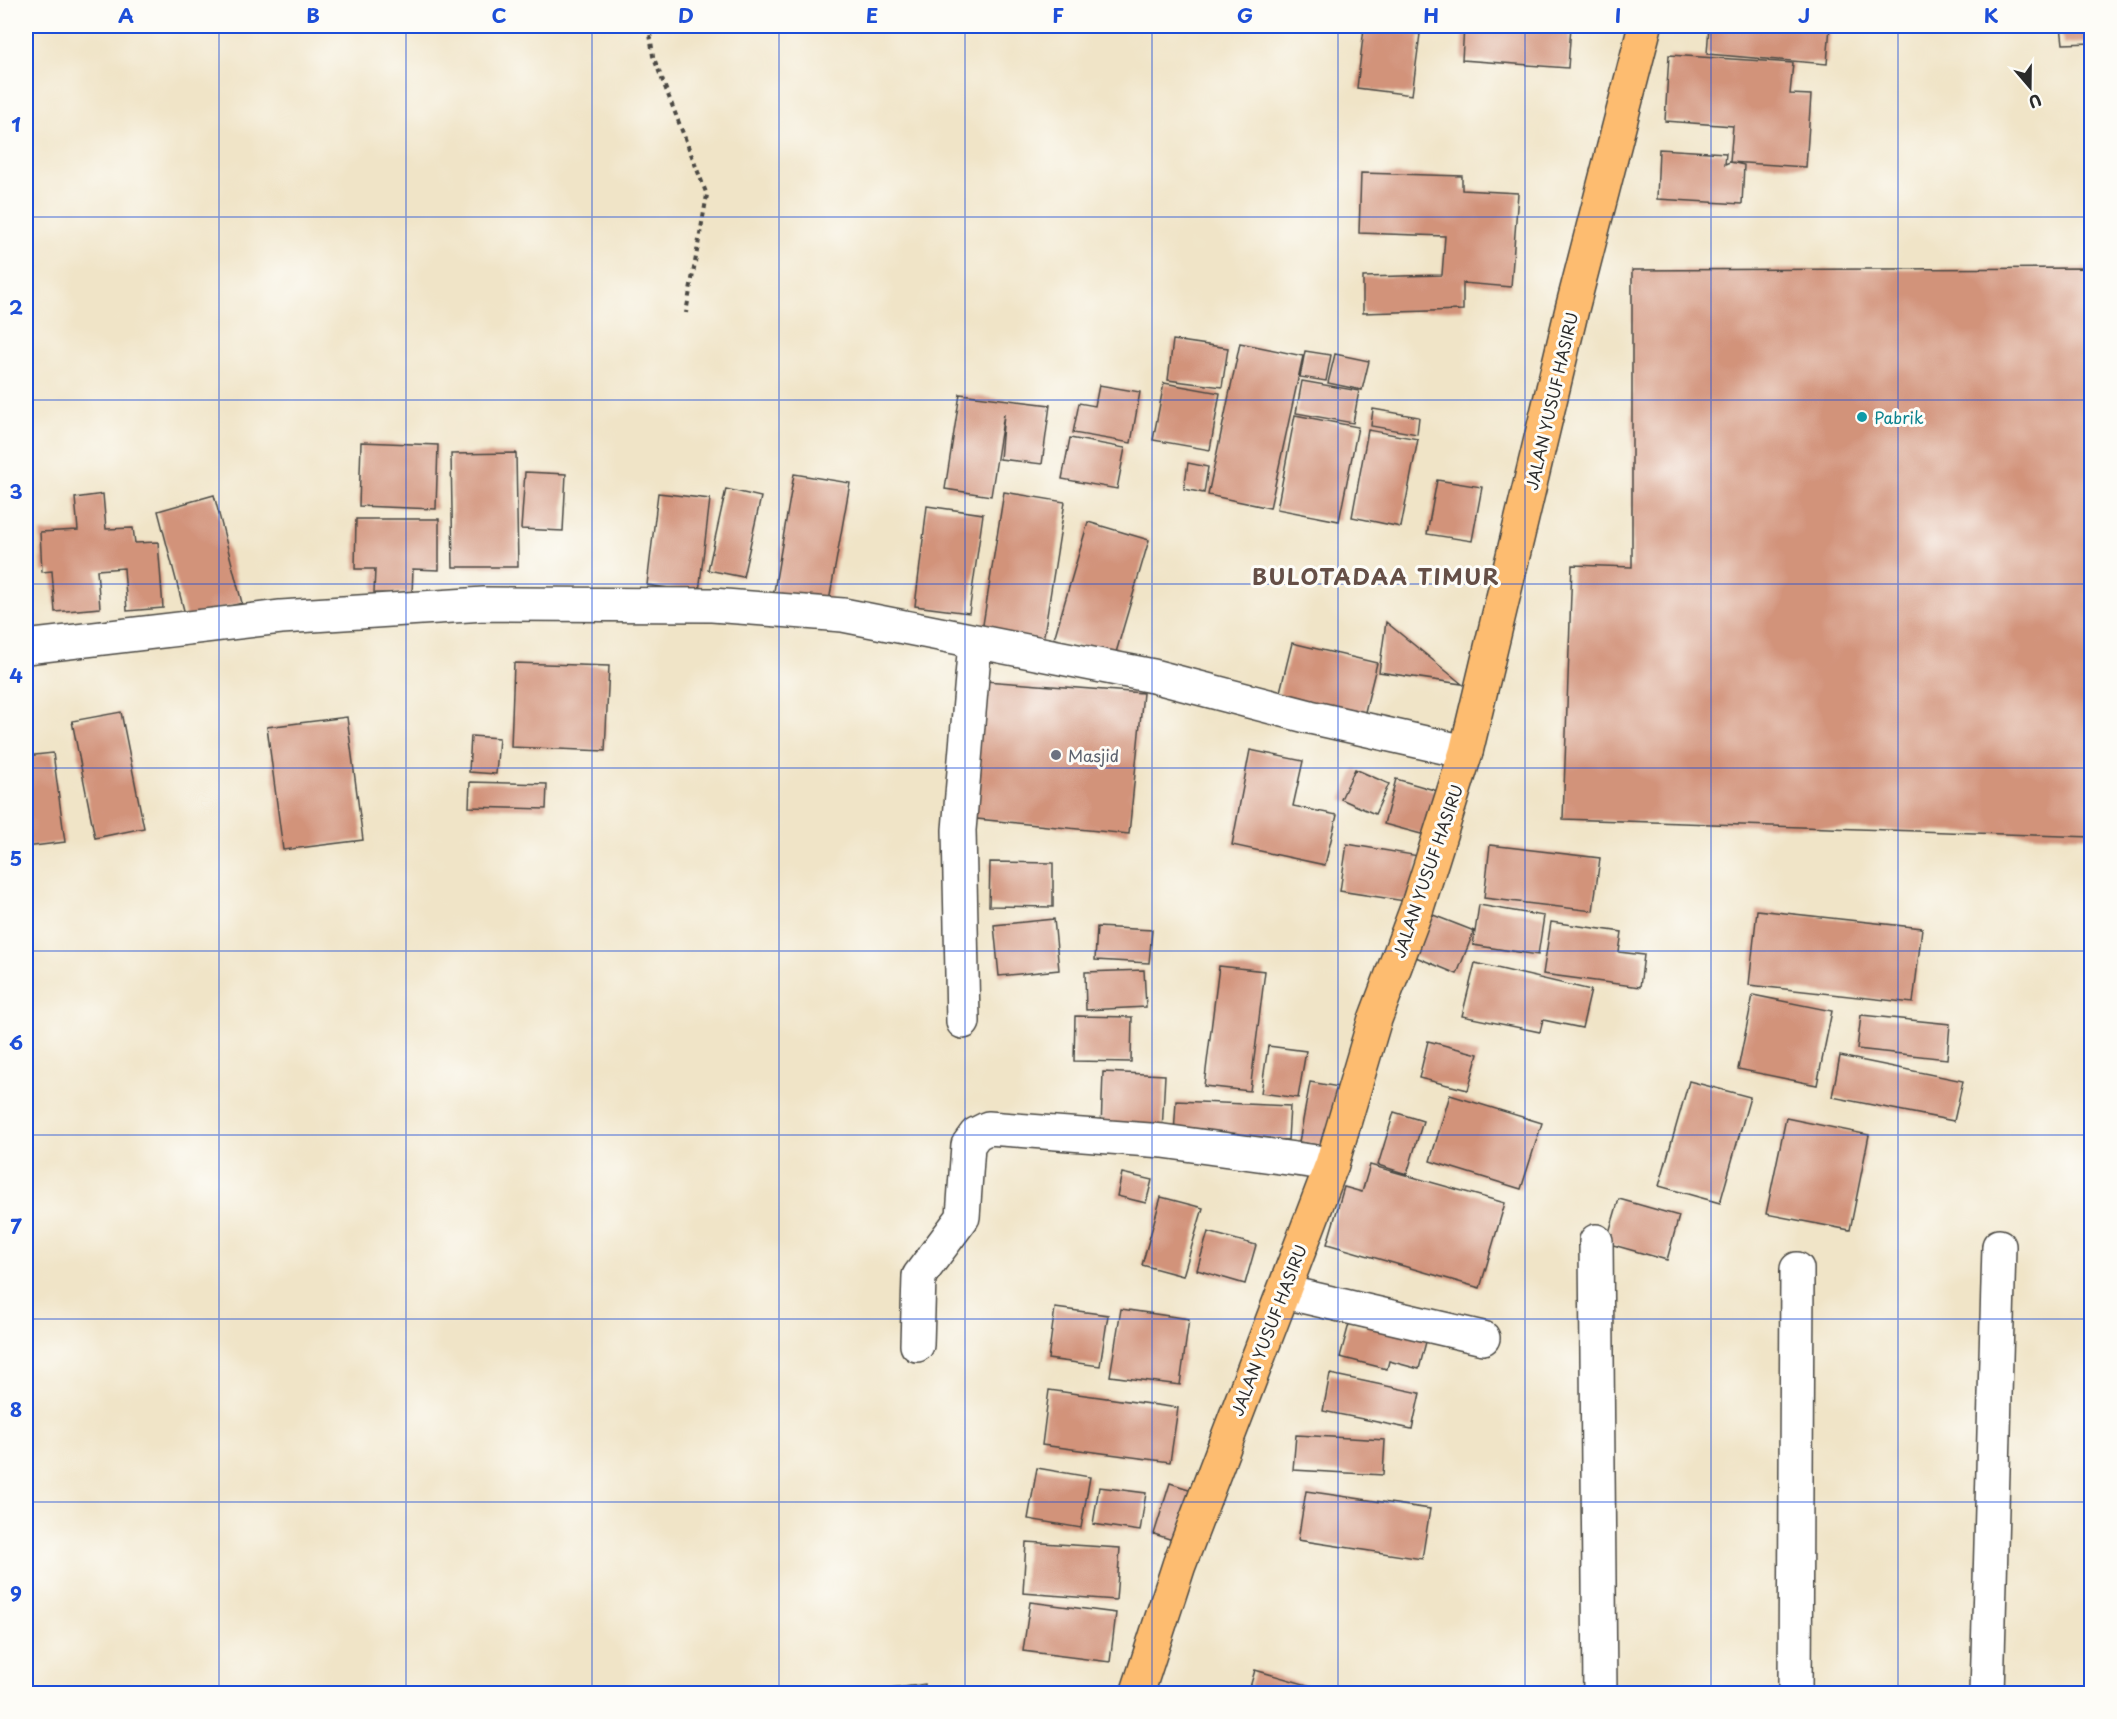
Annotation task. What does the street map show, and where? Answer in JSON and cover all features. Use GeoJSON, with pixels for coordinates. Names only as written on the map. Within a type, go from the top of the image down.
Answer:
{"type":"FeatureCollection","features":[{"type":"Feature","properties":{"kind":"main road","name":"JALAN YUSUF HASIRU"},"geometry":{"type":"LineString","coordinates":[[1137,1694],[1188,1543],[1332,1164],[1374,1022],[1417,908],[1466,752],[1572,309],[1645,26]]}},
{"type":"Feature","properties":{"kind":"street"},"geometry":{"type":"LineString","coordinates":[[26,647],[281,617],[484,604],[712,605],[843,615],[1153,675],[1310,717],[1466,752]]}},
{"type":"Feature","properties":{"kind":"street"},"geometry":{"type":"LineString","coordinates":[[963,1022],[959,830],[975,642]]}},
{"type":"Feature","properties":{"kind":"street"},"geometry":{"type":"LineString","coordinates":[[917,1345],[919,1276],[963,1217],[968,1145],[976,1134],[988,1128],[1163,1141],[1332,1164]]}},
{"type":"Feature","properties":{"kind":"street"},"geometry":{"type":"LineString","coordinates":[[1596,1241],[1600,1694]]}},
{"type":"Feature","properties":{"kind":"street"},"geometry":{"type":"LineString","coordinates":[[1988,1694],[1999,1246]]}},
{"type":"Feature","properties":{"kind":"street"},"geometry":{"type":"LineString","coordinates":[[1795,1694],[1797,1269]]}},
{"type":"Feature","properties":{"kind":"street"},"geometry":{"type":"LineString","coordinates":[[1284,1292],[1483,1338]]}},
{"type":"Feature","properties":{"kind":"path"},"geometry":{"type":"LineString","coordinates":[[649,26],[652,56],[707,195],[686,313]]}},
{"type":"Feature","properties":{"kind":"building"},"geometry":{"type":"Polygon","coordinates":[[[1464,26],[1571,26],[1568,68],[1462,60],[1464,26]]]}},
{"type":"Feature","properties":{"kind":"building"},"geometry":{"type":"Polygon","coordinates":[[[1709,26],[1830,26],[1827,64],[1707,54],[1709,26]]]}},
{"type":"Feature","properties":{"kind":"building"},"geometry":{"type":"Polygon","coordinates":[[[2061,26],[2092,26],[2092,43],[2063,44],[2061,26]]]}},
{"type":"Feature","properties":{"kind":"building"},"geometry":{"type":"Polygon","coordinates":[[[1364,28],[1420,34],[1412,95],[1357,88],[1364,28]]]}},
{"type":"Feature","properties":{"kind":"building"},"geometry":{"type":"Polygon","coordinates":[[[1669,55],[1793,63],[1790,94],[1811,95],[1806,167],[1730,162],[1733,126],[1665,121],[1669,55]]]}},
{"type":"Feature","properties":{"kind":"building"},"geometry":{"type":"Polygon","coordinates":[[[1659,149],[1726,153],[1725,164],[1730,162],[1744,165],[1742,204],[1657,199],[1659,149]]]}},
{"type":"Feature","properties":{"kind":"building"},"geometry":{"type":"Polygon","coordinates":[[[1361,173],[1462,176],[1462,190],[1518,193],[1511,287],[1463,283],[1463,310],[1363,313],[1363,277],[1442,275],[1445,236],[1359,233],[1361,173]]]}},
{"type":"Feature","properties":{"kind":"building","name":"Pabrik"},"geometry":{"type":"Polygon","coordinates":[[[2092,268],[2092,837],[1563,819],[1572,565],[1632,567],[1632,270],[2092,268]]]}},
{"type":"Feature","properties":{"kind":"building"},"geometry":{"type":"Polygon","coordinates":[[[1173,340],[1228,348],[1222,387],[1168,380],[1173,340]]]}},
{"type":"Feature","properties":{"kind":"building"},"geometry":{"type":"Polygon","coordinates":[[[1240,343],[1303,356],[1270,508],[1208,495],[1240,343]]]}},
{"type":"Feature","properties":{"kind":"building"},"geometry":{"type":"Polygon","coordinates":[[[1305,351],[1331,355],[1326,381],[1300,377],[1305,351]]]}},
{"type":"Feature","properties":{"kind":"building"},"geometry":{"type":"Polygon","coordinates":[[[1335,354],[1369,361],[1362,390],[1328,383],[1335,354]]]}},
{"type":"Feature","properties":{"kind":"building"},"geometry":{"type":"Polygon","coordinates":[[[1302,381],[1359,391],[1353,423],[1296,413],[1302,381]]]}},
{"type":"Feature","properties":{"kind":"building"},"geometry":{"type":"Polygon","coordinates":[[[1164,383],[1220,393],[1210,450],[1153,440],[1164,383]]]}},
{"type":"Feature","properties":{"kind":"building"},"geometry":{"type":"Polygon","coordinates":[[[1099,385],[1140,392],[1131,443],[1073,433],[1079,403],[1095,406],[1099,385]]]}},
{"type":"Feature","properties":{"kind":"building"},"geometry":{"type":"Polygon","coordinates":[[[960,394],[1050,405],[1042,464],[1000,459],[1004,414],[991,496],[945,489],[960,394]]]}},
{"type":"Feature","properties":{"kind":"building"},"geometry":{"type":"Polygon","coordinates":[[[1373,409],[1419,417],[1417,434],[1371,426],[1373,409]]]}},
{"type":"Feature","properties":{"kind":"building"},"geometry":{"type":"Polygon","coordinates":[[[1295,415],[1358,427],[1339,521],[1277,509],[1295,415]]]}},
{"type":"Feature","properties":{"kind":"building"},"geometry":{"type":"Polygon","coordinates":[[[1368,430],[1418,439],[1401,527],[1352,517],[1368,430]]]}},
{"type":"Feature","properties":{"kind":"building"},"geometry":{"type":"Polygon","coordinates":[[[1070,438],[1125,448],[1117,489],[1062,479],[1070,438]]]}},
{"type":"Feature","properties":{"kind":"building"},"geometry":{"type":"Polygon","coordinates":[[[361,442],[438,445],[436,509],[359,506],[361,442]]]}},
{"type":"Feature","properties":{"kind":"building"},"geometry":{"type":"Polygon","coordinates":[[[516,453],[518,567],[453,567],[451,454],[516,453]]]}},
{"type":"Feature","properties":{"kind":"building"},"geometry":{"type":"Polygon","coordinates":[[[1188,463],[1208,467],[1204,493],[1184,489],[1188,463]]]}},
{"type":"Feature","properties":{"kind":"building"},"geometry":{"type":"Polygon","coordinates":[[[525,472],[566,474],[563,531],[521,529],[525,472]]]}},
{"type":"Feature","properties":{"kind":"building"},"geometry":{"type":"Polygon","coordinates":[[[794,474],[850,483],[828,607],[773,597],[794,474]]]}},
{"type":"Feature","properties":{"kind":"building"},"geometry":{"type":"Polygon","coordinates":[[[1437,480],[1482,487],[1472,541],[1427,534],[1437,480]]]}},
{"type":"Feature","properties":{"kind":"building"},"geometry":{"type":"Polygon","coordinates":[[[726,489],[761,497],[743,577],[708,570],[726,489]]]}},
{"type":"Feature","properties":{"kind":"building"},"geometry":{"type":"Polygon","coordinates":[[[1004,492],[1065,502],[1043,641],[982,631],[1004,492]]]}},
{"type":"Feature","properties":{"kind":"building"},"geometry":{"type":"Polygon","coordinates":[[[658,493],[710,499],[699,592],[647,585],[658,493]]]}},
{"type":"Feature","properties":{"kind":"building"},"geometry":{"type":"Polygon","coordinates":[[[103,494],[106,529],[133,528],[135,543],[158,542],[163,608],[127,611],[124,568],[97,570],[100,608],[55,612],[52,571],[42,572],[40,532],[78,530],[75,498],[103,494]]]}},
{"type":"Feature","properties":{"kind":"building"},"geometry":{"type":"Polygon","coordinates":[[[214,495],[242,603],[186,618],[158,511],[214,495]]]}},
{"type":"Feature","properties":{"kind":"building"},"geometry":{"type":"Polygon","coordinates":[[[927,506],[983,514],[969,613],[915,606],[927,506]]]}},
{"type":"Feature","properties":{"kind":"building"},"geometry":{"type":"Polygon","coordinates":[[[356,519],[439,519],[439,570],[413,569],[412,594],[374,593],[375,569],[355,569],[356,519]]]}},
{"type":"Feature","properties":{"kind":"building"},"geometry":{"type":"Polygon","coordinates":[[[1088,522],[1149,540],[1115,656],[1054,639],[1088,522]]]}},
{"type":"Feature","properties":{"kind":"building"},"geometry":{"type":"Polygon","coordinates":[[[1386,622],[1462,684],[1379,672],[1386,622]]]}},
{"type":"Feature","properties":{"kind":"building"},"geometry":{"type":"Polygon","coordinates":[[[1292,643],[1377,663],[1363,720],[1278,700],[1292,643]]]}},
{"type":"Feature","properties":{"kind":"building"},"geometry":{"type":"Polygon","coordinates":[[[514,663],[609,666],[605,751],[511,747],[514,663]]]}},
{"type":"Feature","properties":{"kind":"building","name":"Masjid"},"geometry":{"type":"Polygon","coordinates":[[[985,681],[1143,693],[1129,834],[967,818],[985,681]]]}},
{"type":"Feature","properties":{"kind":"building"},"geometry":{"type":"Polygon","coordinates":[[[121,712],[144,828],[95,838],[72,721],[121,712]]]}},
{"type":"Feature","properties":{"kind":"building"},"geometry":{"type":"Polygon","coordinates":[[[347,717],[363,840],[283,850],[267,727],[347,717]]]}},
{"type":"Feature","properties":{"kind":"building"},"geometry":{"type":"Polygon","coordinates":[[[471,736],[499,738],[496,774],[469,772],[471,736]]]}},
{"type":"Feature","properties":{"kind":"building"},"geometry":{"type":"Polygon","coordinates":[[[1250,750],[1303,761],[1293,806],[1337,815],[1325,865],[1232,845],[1250,750]]]}},
{"type":"Feature","properties":{"kind":"building"},"geometry":{"type":"Polygon","coordinates":[[[53,753],[65,842],[26,847],[26,756],[53,753]]]}},
{"type":"Feature","properties":{"kind":"building"},"geometry":{"type":"Polygon","coordinates":[[[1355,769],[1389,784],[1375,814],[1341,799],[1355,769]]]}},
{"type":"Feature","properties":{"kind":"building"},"geometry":{"type":"Polygon","coordinates":[[[1396,779],[1448,794],[1436,838],[1384,824],[1396,779]]]}},
{"type":"Feature","properties":{"kind":"building"},"geometry":{"type":"Polygon","coordinates":[[[470,782],[547,784],[546,809],[469,807],[470,782]]]}},
{"type":"Feature","properties":{"kind":"building"},"geometry":{"type":"Polygon","coordinates":[[[1347,844],[1419,856],[1411,902],[1340,891],[1347,844]]]}},
{"type":"Feature","properties":{"kind":"building"},"geometry":{"type":"Polygon","coordinates":[[[1490,845],[1600,858],[1593,911],[1484,898],[1490,845]]]}},
{"type":"Feature","properties":{"kind":"building"},"geometry":{"type":"Polygon","coordinates":[[[990,862],[1053,863],[1053,907],[989,906],[990,862]]]}},
{"type":"Feature","properties":{"kind":"building"},"geometry":{"type":"Polygon","coordinates":[[[1479,905],[1544,916],[1538,955],[1473,945],[1479,905]]]}},
{"type":"Feature","properties":{"kind":"building"},"geometry":{"type":"Polygon","coordinates":[[[1757,910],[1922,928],[1913,1003],[1749,985],[1757,910]]]}},
{"type":"Feature","properties":{"kind":"building"},"geometry":{"type":"Polygon","coordinates":[[[1428,913],[1474,931],[1457,974],[1411,955],[1428,913]]]}},
{"type":"Feature","properties":{"kind":"building"},"geometry":{"type":"Polygon","coordinates":[[[1054,919],[1059,970],[999,976],[994,925],[1054,919]]]}},
{"type":"Feature","properties":{"kind":"building"},"geometry":{"type":"Polygon","coordinates":[[[1551,922],[1622,932],[1619,952],[1644,955],[1640,987],[1543,974],[1551,922]]]}},
{"type":"Feature","properties":{"kind":"building"},"geometry":{"type":"Polygon","coordinates":[[[1097,927],[1152,930],[1149,963],[1095,960],[1097,927]]]}},
{"type":"Feature","properties":{"kind":"building"},"geometry":{"type":"Polygon","coordinates":[[[1475,963],[1591,990],[1582,1028],[1543,1020],[1540,1032],[1462,1016],[1475,963]]]}},
{"type":"Feature","properties":{"kind":"building"},"geometry":{"type":"Polygon","coordinates":[[[1219,966],[1265,971],[1250,1091],[1204,1086],[1219,966]]]}},
{"type":"Feature","properties":{"kind":"building"},"geometry":{"type":"Polygon","coordinates":[[[1144,970],[1146,1007],[1086,1010],[1085,972],[1144,970]]]}},
{"type":"Feature","properties":{"kind":"building"},"geometry":{"type":"Polygon","coordinates":[[[1753,995],[1832,1011],[1817,1085],[1738,1069],[1753,995]]]}},
{"type":"Feature","properties":{"kind":"building"},"geometry":{"type":"Polygon","coordinates":[[[1861,1015],[1950,1024],[1947,1059],[1857,1049],[1861,1015]]]}},
{"type":"Feature","properties":{"kind":"building"},"geometry":{"type":"Polygon","coordinates":[[[1075,1016],[1132,1017],[1131,1062],[1074,1061],[1075,1016]]]}},
{"type":"Feature","properties":{"kind":"building"},"geometry":{"type":"Polygon","coordinates":[[[1428,1041],[1478,1054],[1468,1090],[1419,1078],[1428,1041]]]}},
{"type":"Feature","properties":{"kind":"building"},"geometry":{"type":"Polygon","coordinates":[[[1268,1046],[1306,1051],[1298,1098],[1261,1093],[1268,1046]]]}},
{"type":"Feature","properties":{"kind":"building"},"geometry":{"type":"Polygon","coordinates":[[[1840,1056],[1963,1081],[1954,1121],[1832,1097],[1840,1056]]]}},
{"type":"Feature","properties":{"kind":"building"},"geometry":{"type":"Polygon","coordinates":[[[1103,1072],[1165,1075],[1162,1132],[1101,1129],[1103,1072]]]}},
{"type":"Feature","properties":{"kind":"building"},"geometry":{"type":"Polygon","coordinates":[[[1689,1081],[1750,1097],[1720,1203],[1659,1186],[1689,1081]]]}},
{"type":"Feature","properties":{"kind":"building"},"geometry":{"type":"Polygon","coordinates":[[[1310,1082],[1345,1088],[1334,1148],[1299,1142],[1310,1082]]]}},
{"type":"Feature","properties":{"kind":"building"},"geometry":{"type":"Polygon","coordinates":[[[1450,1095],[1542,1123],[1521,1189],[1430,1161],[1450,1095]]]}},
{"type":"Feature","properties":{"kind":"building"},"geometry":{"type":"Polygon","coordinates":[[[1176,1101],[1290,1106],[1288,1140],[1174,1135],[1176,1101]]]}},
{"type":"Feature","properties":{"kind":"building"},"geometry":{"type":"Polygon","coordinates":[[[1394,1112],[1423,1121],[1407,1174],[1378,1165],[1394,1112]]]}},
{"type":"Feature","properties":{"kind":"building"},"geometry":{"type":"Polygon","coordinates":[[[1786,1118],[1869,1135],[1850,1230],[1766,1214],[1786,1118]]]}},
{"type":"Feature","properties":{"kind":"building"},"geometry":{"type":"Polygon","coordinates":[[[1370,1165],[1505,1203],[1480,1288],[1327,1244],[1344,1187],[1362,1192],[1370,1165]]]}},
{"type":"Feature","properties":{"kind":"building"},"geometry":{"type":"Polygon","coordinates":[[[1122,1173],[1152,1180],[1146,1203],[1117,1196],[1122,1173]]]}},
{"type":"Feature","properties":{"kind":"building"},"geometry":{"type":"Polygon","coordinates":[[[1161,1197],[1203,1208],[1183,1276],[1142,1265],[1161,1197]]]}},
{"type":"Feature","properties":{"kind":"building"},"geometry":{"type":"Polygon","coordinates":[[[1619,1199],[1679,1216],[1667,1260],[1606,1243],[1619,1199]]]}},
{"type":"Feature","properties":{"kind":"building"},"geometry":{"type":"Polygon","coordinates":[[[1208,1232],[1256,1245],[1245,1284],[1197,1270],[1208,1232]]]}},
{"type":"Feature","properties":{"kind":"building"},"geometry":{"type":"Polygon","coordinates":[[[1055,1308],[1108,1315],[1100,1366],[1048,1359],[1055,1308]]]}},
{"type":"Feature","properties":{"kind":"building"},"geometry":{"type":"Polygon","coordinates":[[[1121,1309],[1189,1319],[1180,1385],[1110,1376],[1121,1309]]]}},
{"type":"Feature","properties":{"kind":"building"},"geometry":{"type":"Polygon","coordinates":[[[1369,1317],[1427,1338],[1419,1369],[1389,1361],[1387,1369],[1340,1357],[1349,1324],[1366,1328],[1369,1317]]]}},
{"type":"Feature","properties":{"kind":"building"},"geometry":{"type":"Polygon","coordinates":[[[1330,1374],[1420,1393],[1412,1429],[1323,1411],[1330,1374]]]}},
{"type":"Feature","properties":{"kind":"building"},"geometry":{"type":"Polygon","coordinates":[[[1049,1390],[1178,1408],[1170,1462],[1042,1445],[1049,1390]]]}},
{"type":"Feature","properties":{"kind":"building"},"geometry":{"type":"Polygon","coordinates":[[[1296,1435],[1385,1440],[1383,1475],[1293,1470],[1296,1435]]]}},
{"type":"Feature","properties":{"kind":"building"},"geometry":{"type":"Polygon","coordinates":[[[1037,1468],[1090,1477],[1081,1528],[1028,1519],[1037,1468]]]}},
{"type":"Feature","properties":{"kind":"building"},"geometry":{"type":"Polygon","coordinates":[[[1170,1483],[1198,1492],[1182,1543],[1154,1534],[1170,1483]]]}},
{"type":"Feature","properties":{"kind":"building"},"geometry":{"type":"Polygon","coordinates":[[[1099,1487],[1146,1493],[1140,1531],[1093,1524],[1099,1487]]]}},
{"type":"Feature","properties":{"kind":"building"},"geometry":{"type":"Polygon","coordinates":[[[1306,1491],[1430,1509],[1422,1559],[1298,1540],[1306,1491]]]}},
{"type":"Feature","properties":{"kind":"building"},"geometry":{"type":"Polygon","coordinates":[[[1026,1542],[1120,1548],[1116,1600],[1023,1593],[1026,1542]]]}},
{"type":"Feature","properties":{"kind":"building"},"geometry":{"type":"Polygon","coordinates":[[[1030,1602],[1116,1613],[1110,1662],[1023,1651],[1030,1602]]]}},
{"type":"Feature","properties":{"kind":"building"},"geometry":{"type":"Polygon","coordinates":[[[1255,1670],[1335,1693],[1335,1694],[1248,1694],[1255,1670]]]}},
{"type":"Feature","properties":{"kind":"building"},"geometry":{"type":"Polygon","coordinates":[[[925,1684],[926,1694],[868,1694],[868,1692],[925,1684]]]}},
{"type":"Feature","properties":{"kind":"place","name":"Pabrik"},"geometry":{"type":"Point","coordinates":[1862,417]}},
{"type":"Feature","properties":{"kind":"place","name":"Masjid"},"geometry":{"type":"Point","coordinates":[1056,755]}},
{"type":"Feature","properties":{"kind":"district","name":"BULOTADAA TIMUR"},"geometry":{"type":"Point","coordinates":[1376,575]}}]}
